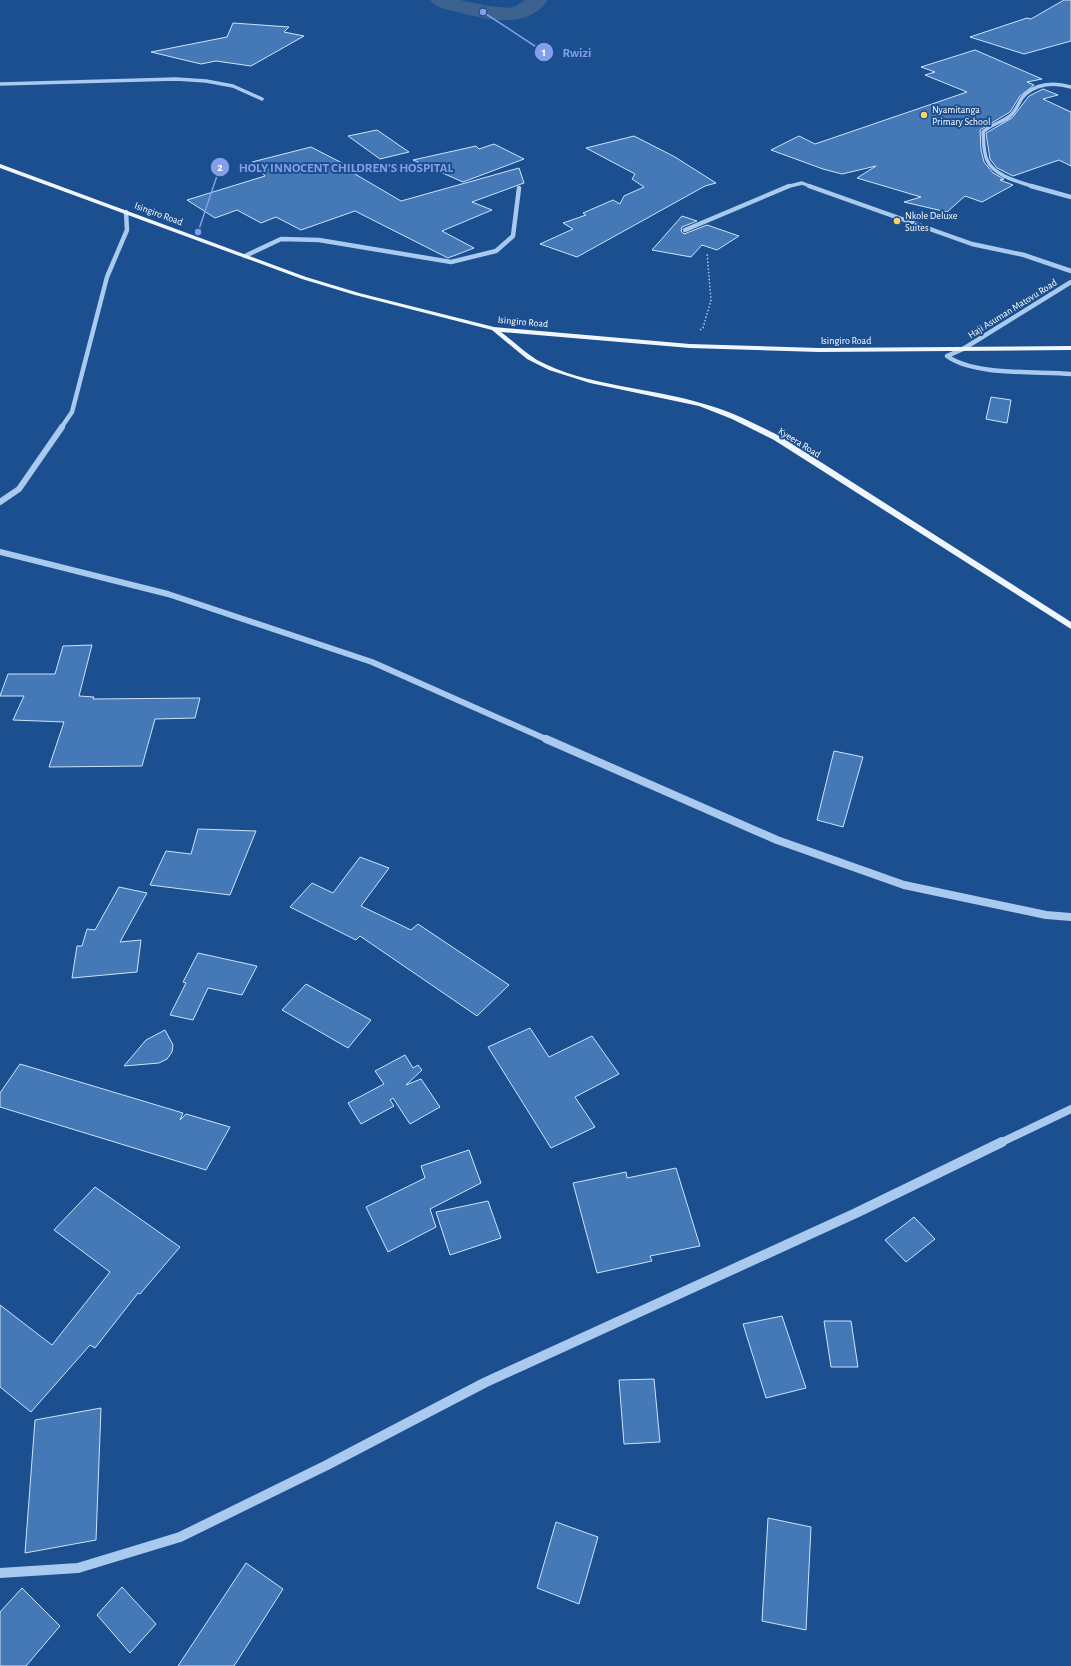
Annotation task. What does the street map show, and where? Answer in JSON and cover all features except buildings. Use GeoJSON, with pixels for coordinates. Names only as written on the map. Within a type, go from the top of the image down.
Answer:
{"type":"FeatureCollection","features":[{"type":"Feature","properties":{"kind":"main road","name":"Isingiro Road"},"geometry":{"type":"LineString","coordinates":[[0,166],[304,278],[357,294],[494,329],[678,345],[819,350],[1071,348]]}},
{"type":"Feature","properties":{"kind":"main road","name":"Kyeera Road"},"geometry":{"type":"LineString","coordinates":[[494,329],[534,360],[558,370],[586,378],[692,402],[730,415],[777,438],[1071,626]]}},
{"type":"Feature","properties":{"kind":"street"},"geometry":{"type":"LineString","coordinates":[[0,84],[168,79],[206,81],[233,86],[262,99]]}},
{"type":"Feature","properties":{"kind":"street"},"geometry":{"type":"LineString","coordinates":[[1071,87],[1051,83],[1035,87],[1023,97],[1015,110],[1008,117],[989,125],[983,132],[988,162],[995,168],[1028,185],[1071,197]]}},
{"type":"Feature","properties":{"kind":"street"},"geometry":{"type":"LineString","coordinates":[[685,230],[787,186],[802,184],[972,244],[1024,255],[1071,271]]}},
{"type":"Feature","properties":{"kind":"street"},"geometry":{"type":"LineString","coordinates":[[245,256],[281,239],[319,240],[451,262],[473,258],[496,251],[512,236],[519,188]]}},
{"type":"Feature","properties":{"kind":"street"},"geometry":{"type":"LineString","coordinates":[[0,502],[19,489],[72,412],[107,277],[127,230],[126,212]]}},
{"type":"Feature","properties":{"kind":"street","name":"Haji Asuman Matovu Road"},"geometry":{"type":"LineString","coordinates":[[1071,282],[963,349],[947,356],[950,360],[962,365],[991,369],[1071,374]]}},
{"type":"Feature","properties":{"kind":"street"},"geometry":{"type":"LineString","coordinates":[[0,552],[168,594],[372,662],[777,840],[904,885],[1046,915],[1071,917]]}},
{"type":"Feature","properties":{"kind":"street"},"geometry":{"type":"LineString","coordinates":[[0,1573],[78,1568],[180,1537],[327,1465],[484,1383],[856,1212],[1071,1109]]}},
{"type":"Feature","properties":{"kind":"path"},"geometry":{"type":"LineString","coordinates":[[678,345],[703,328],[710,300],[707,253]]}},
{"type":"Feature","properties":{"kind":"waterway"},"geometry":{"type":"LineString","coordinates":[[440,0],[478,11],[499,14],[509,14],[523,11],[538,0]]}},
{"type":"Feature","properties":{"kind":"place","name":"Rwizi"},"geometry":{"type":"Point","coordinates":[483,12]}},
{"type":"Feature","properties":{"kind":"place","name":"Nyamitanga Primary School"},"geometry":{"type":"Point","coordinates":[924,115]}},
{"type":"Feature","properties":{"kind":"place","name":"Nkole Deluxe Suites"},"geometry":{"type":"Point","coordinates":[897,221]}},
{"type":"Feature","properties":{"kind":"place","name":"HOLY INNOCENT CHILDREN'S HOSPITAL"},"geometry":{"type":"Point","coordinates":[198,232]}}]}
